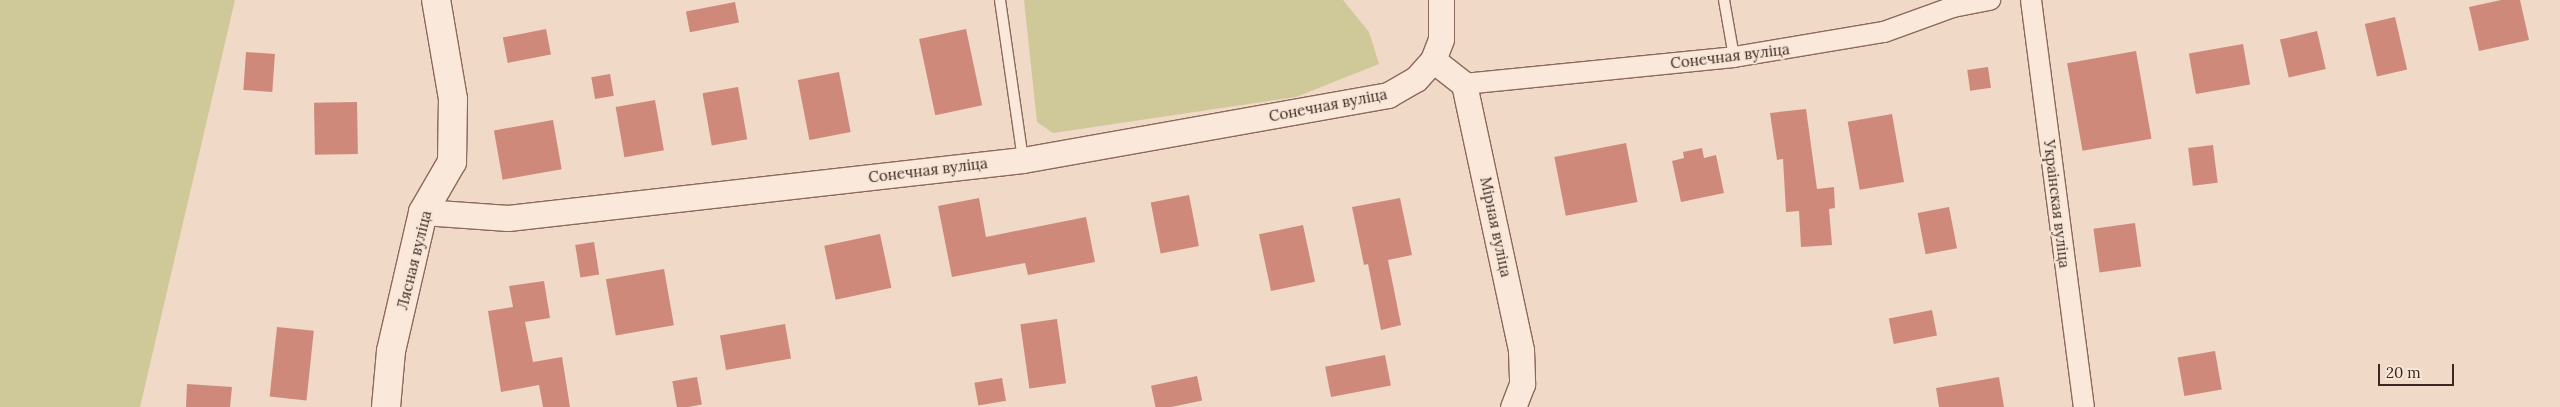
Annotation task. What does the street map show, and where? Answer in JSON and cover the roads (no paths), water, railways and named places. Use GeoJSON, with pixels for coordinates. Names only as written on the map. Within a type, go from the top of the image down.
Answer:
{"type":"FeatureCollection","features":[{"type":"Feature","properties":{"kind":"main road","name":"Лясная вуліца"},"geometry":{"type":"LineString","coordinates":[[386,407],[391,351],[424,212],[452,162],[453,98],[436,0]]}},
{"type":"Feature","properties":{"kind":"street"},"geometry":{"type":"LineString","coordinates":[[1441,0],[1441,39],[1428,66],[1464,84]]}},
{"type":"Feature","properties":{"kind":"street","name":"Сонечная вуліца"},"geometry":{"type":"LineString","coordinates":[[1464,84],[1734,57],[1884,32],[1953,7],[1990,0]]}},
{"type":"Feature","properties":{"kind":"street","name":"Украінская вуліца"},"geometry":{"type":"LineString","coordinates":[[2030,0],[2084,407]]}},
{"type":"Feature","properties":{"kind":"street","name":"Сонечная вуліца"},"geometry":{"type":"LineString","coordinates":[[424,212],[508,218],[1023,160],[1388,95],[1416,79],[1428,66]]}},
{"type":"Feature","properties":{"kind":"street","name":"Мірная вуліца"},"geometry":{"type":"LineString","coordinates":[[1464,84],[1521,350],[1522,384],[1512,407]]}},
{"type":"Feature","properties":{"kind":"lane"},"geometry":{"type":"LineString","coordinates":[[1000,0],[1023,160]]}},
{"type":"Feature","properties":{"kind":"lane"},"geometry":{"type":"LineString","coordinates":[[1724,0],[1734,57]]}}]}
